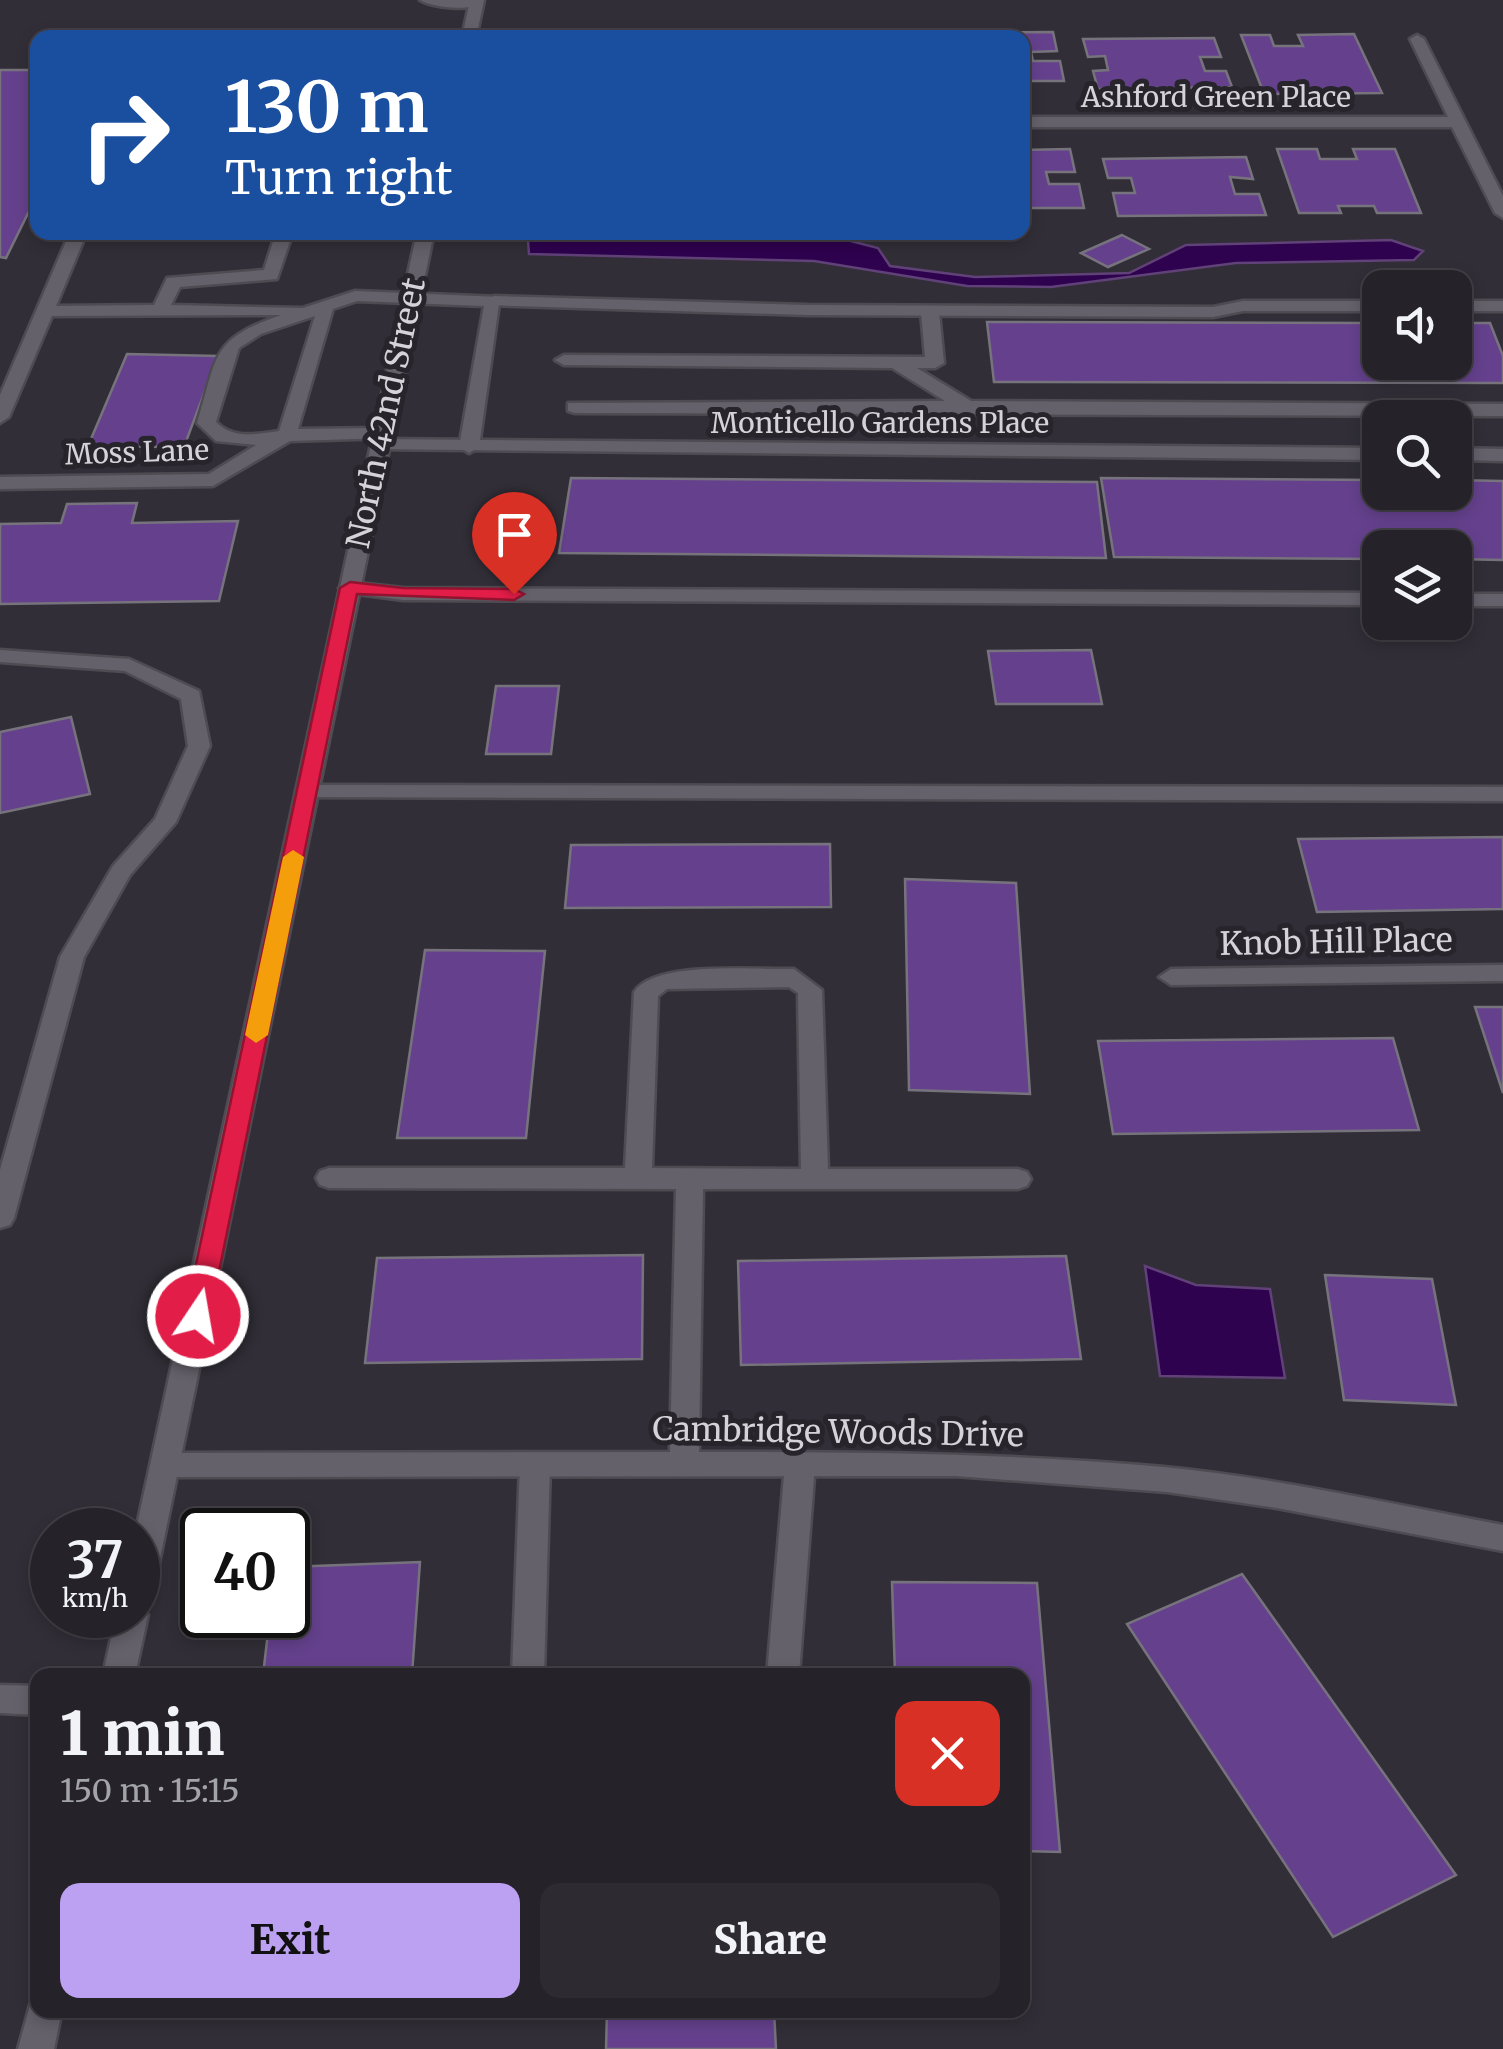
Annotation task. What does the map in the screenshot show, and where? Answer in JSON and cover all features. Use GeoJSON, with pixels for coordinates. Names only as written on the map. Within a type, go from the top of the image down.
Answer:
{"type":"FeatureCollection","features":[{"type":"Feature","properties":{"kind":"street"},"geometry":{"type":"LineString","coordinates":[[428,0],[477,2],[471,30]]}},
{"type":"Feature","properties":{"kind":"street"},"geometry":{"type":"LineString","coordinates":[[1417,39],[1503,212]]}},
{"type":"Feature","properties":{"kind":"street","name":"Ashford Green Place"},"geometry":{"type":"LineString","coordinates":[[1030,122],[1460,122]]}},
{"type":"Feature","properties":{"kind":"street"},"geometry":{"type":"LineString","coordinates":[[0,417],[77,240]]}},
{"type":"Feature","properties":{"kind":"street"},"geometry":{"type":"LineString","coordinates":[[160,310],[173,282],[271,275],[282,240]]}},
{"type":"Feature","properties":{"kind":"street","name":"North 42nd Street"},"geometry":{"type":"LineString","coordinates":[[157,1508],[424,240]]}},
{"type":"Feature","properties":{"kind":"street"},"geometry":{"type":"LineString","coordinates":[[381,440],[286,435],[232,441],[212,432],[206,424],[231,345],[255,330],[325,310],[356,296],[930,312],[1213,312],[1242,306],[1362,306]]}},
{"type":"Feature","properties":{"kind":"street"},"geometry":{"type":"LineString","coordinates":[[468,447],[494,301]]}},
{"type":"Feature","properties":{"kind":"street"},"geometry":{"type":"LineString","coordinates":[[1472,306],[1503,306]]}},
{"type":"Feature","properties":{"kind":"street"},"geometry":{"type":"LineString","coordinates":[[46,311],[325,310]]}},
{"type":"Feature","properties":{"kind":"street"},"geometry":{"type":"LineString","coordinates":[[286,435],[296,416],[325,310]]}},
{"type":"Feature","properties":{"kind":"street"},"geometry":{"type":"LineString","coordinates":[[564,360],[935,363],[930,312]]}},
{"type":"Feature","properties":{"kind":"street"},"geometry":{"type":"LineString","coordinates":[[896,362],[967,407]]}},
{"type":"Feature","properties":{"kind":"street"},"geometry":{"type":"LineString","coordinates":[[575,406],[1503,410]]}},
{"type":"Feature","properties":{"kind":"street","name":"Moss Lane"},"geometry":{"type":"LineString","coordinates":[[0,483],[213,480],[286,435]]}},
{"type":"Feature","properties":{"kind":"street","name":"Monticello Gardens Place"},"geometry":{"type":"LineString","coordinates":[[381,440],[468,447],[1362,454]]}},
{"type":"Feature","properties":{"kind":"street"},"geometry":{"type":"LineString","coordinates":[[1472,454],[1503,455]]}},
{"type":"Feature","properties":{"kind":"street"},"geometry":{"type":"LineString","coordinates":[[350,588],[423,594],[1362,603]]}},
{"type":"Feature","properties":{"kind":"street"},"geometry":{"type":"LineString","coordinates":[[1472,600],[1503,600]]}},
{"type":"Feature","properties":{"kind":"street"},"geometry":{"type":"LineString","coordinates":[[0,656],[128,664],[190,696],[200,746],[166,822],[121,870],[72,957],[0,1218]]}},
{"type":"Feature","properties":{"kind":"street"},"geometry":{"type":"LineString","coordinates":[[307,792],[1404,787],[1503,794]]}},
{"type":"Feature","properties":{"kind":"street","name":"Knob Hill Place"},"geometry":{"type":"LineString","coordinates":[[1171,977],[1503,972]]}},
{"type":"Feature","properties":{"kind":"street"},"geometry":{"type":"LineString","coordinates":[[638,1178],[646,992],[662,980],[794,978],[810,990],[814,1179]]}},
{"type":"Feature","properties":{"kind":"street"},"geometry":{"type":"LineString","coordinates":[[328,1178],[1018,1179]]}},
{"type":"Feature","properties":{"kind":"street"},"geometry":{"type":"LineString","coordinates":[[684,1464],[690,1178]]}},
{"type":"Feature","properties":{"kind":"street"},"geometry":{"type":"LineString","coordinates":[[784,1668],[800,1464]]}},
{"type":"Feature","properties":{"kind":"street","name":"Cambridge Woods Drive"},"geometry":{"type":"LineString","coordinates":[[166,1465],[955,1464],[1168,1480],[1277,1495],[1503,1538]]}},
{"type":"Feature","properties":{"kind":"street"},"geometry":{"type":"LineString","coordinates":[[528,1668],[535,1465]]}},
{"type":"Feature","properties":{"kind":"street"},"geometry":{"type":"LineString","coordinates":[[121,1668],[127,1638]]}},
{"type":"Feature","properties":{"kind":"street"},"geometry":{"type":"LineString","coordinates":[[0,1699],[30,1701]]}},
{"type":"Feature","properties":{"kind":"street"},"geometry":{"type":"LineString","coordinates":[[36,2049],[42,2018]]}},
{"type":"Feature","properties":{"kind":"shaded area"},"geometry":{"type":"Polygon","coordinates":[[[847,240],[878,248],[890,266],[975,277],[1129,273],[1186,245],[1391,240],[1423,251],[1414,260],[1236,263],[1051,287],[967,286],[814,261],[529,254],[528,241],[847,240]]]}},
{"type":"Feature","properties":{"kind":"shaded area"},"geometry":{"type":"Polygon","coordinates":[[[1145,1266],[1196,1285],[1270,1289],[1285,1378],[1160,1376],[1145,1266]]]}},
{"type":"Feature","properties":{"kind":"building"},"geometry":{"type":"Polygon","coordinates":[[[1030,32],[1053,32],[1057,51],[1031,52],[1033,61],[1060,61],[1064,81],[1030,81],[1030,32]]]}},
{"type":"Feature","properties":{"kind":"building"},"geometry":{"type":"Polygon","coordinates":[[[1354,34],[1382,93],[1264,94],[1241,35],[1270,35],[1274,46],[1303,46],[1298,35],[1354,34]]]}},
{"type":"Feature","properties":{"kind":"building"},"geometry":{"type":"Polygon","coordinates":[[[1214,38],[1221,57],[1200,57],[1205,71],[1226,71],[1232,87],[1098,89],[1093,71],[1108,70],[1105,56],[1088,57],[1083,39],[1214,38]]]}},
{"type":"Feature","properties":{"kind":"building"},"geometry":{"type":"Polygon","coordinates":[[[0,70],[30,70],[30,209],[6,258],[0,257],[0,70]]]}},
{"type":"Feature","properties":{"kind":"building"},"geometry":{"type":"Polygon","coordinates":[[[1070,149],[1075,172],[1046,172],[1049,184],[1079,184],[1084,208],[1030,208],[1030,150],[1070,149]]]}},
{"type":"Feature","properties":{"kind":"building"},"geometry":{"type":"Polygon","coordinates":[[[1277,149],[1317,149],[1320,159],[1357,159],[1353,149],[1395,149],[1421,213],[1377,213],[1374,206],[1338,206],[1341,213],[1299,213],[1277,149]]]}},
{"type":"Feature","properties":{"kind":"building"},"geometry":{"type":"Polygon","coordinates":[[[1246,157],[1253,179],[1230,177],[1235,194],[1259,194],[1266,215],[1118,216],[1113,193],[1135,193],[1131,178],[1108,178],[1103,159],[1246,157]]]}},
{"type":"Feature","properties":{"kind":"building"},"geometry":{"type":"Polygon","coordinates":[[[1122,235],[1149,249],[1108,267],[1081,253],[1122,235]]]}},
{"type":"Feature","properties":{"kind":"building"},"geometry":{"type":"Polygon","coordinates":[[[987,322],[1362,323],[1362,380],[1472,380],[1472,323],[1490,323],[1503,356],[1503,383],[994,382],[987,322]]]}},
{"type":"Feature","properties":{"kind":"building"},"geometry":{"type":"Polygon","coordinates":[[[127,354],[218,356],[184,447],[88,446],[127,354]]]}},
{"type":"Feature","properties":{"kind":"building"},"geometry":{"type":"Polygon","coordinates":[[[571,478],[1097,482],[1106,558],[559,553],[571,478]]]}},
{"type":"Feature","properties":{"kind":"building"},"geometry":{"type":"Polygon","coordinates":[[[1101,478],[1362,480],[1362,510],[1472,510],[1472,480],[1503,481],[1503,560],[1472,559],[1472,530],[1362,530],[1362,559],[1114,557],[1101,478]]]}},
{"type":"Feature","properties":{"kind":"building"},"geometry":{"type":"Polygon","coordinates":[[[137,503],[132,523],[238,521],[219,601],[0,604],[0,524],[61,523],[67,504],[137,503]]]}},
{"type":"Feature","properties":{"kind":"building"},"geometry":{"type":"Polygon","coordinates":[[[1091,650],[1102,704],[996,704],[988,651],[1091,650]]]}},
{"type":"Feature","properties":{"kind":"building"},"geometry":{"type":"Polygon","coordinates":[[[496,686],[559,686],[551,754],[486,754],[496,686]]]}},
{"type":"Feature","properties":{"kind":"building"},"geometry":{"type":"Polygon","coordinates":[[[71,717],[90,794],[0,813],[0,732],[71,717]]]}},
{"type":"Feature","properties":{"kind":"building"},"geometry":{"type":"Polygon","coordinates":[[[1503,837],[1503,909],[1317,912],[1298,839],[1503,837]]]}},
{"type":"Feature","properties":{"kind":"building"},"geometry":{"type":"Polygon","coordinates":[[[830,844],[831,907],[565,908],[571,845],[830,844]]]}},
{"type":"Feature","properties":{"kind":"building"},"geometry":{"type":"Polygon","coordinates":[[[905,879],[1016,883],[1030,1094],[909,1090],[905,879]]]}},
{"type":"Feature","properties":{"kind":"building"},"geometry":{"type":"Polygon","coordinates":[[[425,950],[545,951],[526,1138],[397,1138],[425,950]]]}},
{"type":"Feature","properties":{"kind":"building"},"geometry":{"type":"Polygon","coordinates":[[[1475,1007],[1503,1007],[1503,1093],[1475,1007]]]}},
{"type":"Feature","properties":{"kind":"building"},"geometry":{"type":"Polygon","coordinates":[[[1393,1038],[1419,1130],[1113,1134],[1098,1041],[1393,1038]]]}},
{"type":"Feature","properties":{"kind":"building"},"geometry":{"type":"Polygon","coordinates":[[[643,1255],[642,1359],[365,1363],[377,1258],[643,1255]]]}},
{"type":"Feature","properties":{"kind":"building"},"geometry":{"type":"Polygon","coordinates":[[[1066,1256],[1081,1359],[741,1365],[738,1261],[1066,1256]]]}},
{"type":"Feature","properties":{"kind":"building"},"geometry":{"type":"Polygon","coordinates":[[[1325,1275],[1432,1279],[1456,1405],[1344,1400],[1325,1275]]]}},
{"type":"Feature","properties":{"kind":"building"},"geometry":{"type":"Polygon","coordinates":[[[420,1562],[412,1668],[264,1668],[267,1638],[310,1638],[310,1566],[420,1562]]]}},
{"type":"Feature","properties":{"kind":"building"},"geometry":{"type":"Polygon","coordinates":[[[1242,1574],[1456,1875],[1333,1937],[1127,1624],[1242,1574]]]}},
{"type":"Feature","properties":{"kind":"building"},"geometry":{"type":"Polygon","coordinates":[[[892,1582],[1037,1583],[1060,1852],[1030,1851],[1030,1668],[895,1668],[892,1582]]]}},
{"type":"Feature","properties":{"kind":"building"},"geometry":{"type":"Polygon","coordinates":[[[607,2018],[774,2018],[776,2049],[606,2049],[607,2018]]]}},
{"type":"Feature","properties":{"kind":"slow traffic"},"geometry":{"type":"LineString","coordinates":[[256,1035],[293,857]]}},
{"type":"Feature","properties":{"kind":"route"},"geometry":{"type":"LineString","coordinates":[[198,1316],[350,588],[403,594],[514,594]]}}]}
